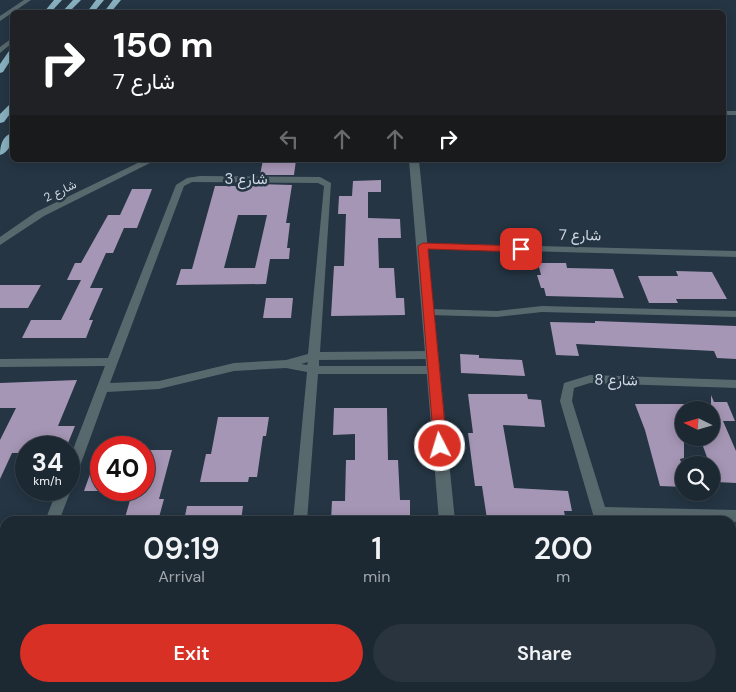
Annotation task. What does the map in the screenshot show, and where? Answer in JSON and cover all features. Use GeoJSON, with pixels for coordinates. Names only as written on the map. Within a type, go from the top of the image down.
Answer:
{"type":"FeatureCollection","features":[{"type":"Feature","properties":{"kind":"highway"},"geometry":{"type":"LineString","coordinates":[[67,10],[77,0]]}},
{"type":"Feature","properties":{"kind":"highway"},"geometry":{"type":"LineString","coordinates":[[92,10],[100,0]]}},
{"type":"Feature","properties":{"kind":"highway"},"geometry":{"type":"LineString","coordinates":[[109,10],[117,0]]}},
{"type":"Feature","properties":{"kind":"highway"},"geometry":{"type":"LineString","coordinates":[[0,70],[10,56]]}},
{"type":"Feature","properties":{"kind":"highway"},"geometry":{"type":"LineString","coordinates":[[0,82],[10,71]]}},
{"type":"Feature","properties":{"kind":"highway"},"geometry":{"type":"LineString","coordinates":[[0,120],[10,108]]}},
{"type":"Feature","properties":{"kind":"highway"},"geometry":{"type":"LineString","coordinates":[[0,152],[10,140]]}},
{"type":"Feature","properties":{"kind":"street"},"geometry":{"type":"LineString","coordinates":[[13,10],[28,0]]}},
{"type":"Feature","properties":{"kind":"street"},"geometry":{"type":"LineString","coordinates":[[22,10],[37,0]]}},
{"type":"Feature","properties":{"kind":"street"},"geometry":{"type":"LineString","coordinates":[[0,51],[10,42]]}},
{"type":"Feature","properties":{"kind":"street","name":"شارع 2"},"geometry":{"type":"LineString","coordinates":[[134,168],[139,162]]}},
{"type":"Feature","properties":{"kind":"street","name":"شارع 2"},"geometry":{"type":"LineString","coordinates":[[0,242],[40,214],[147,162]]}},
{"type":"Feature","properties":{"kind":"street"},"geometry":{"type":"LineString","coordinates":[[414,162],[447,516]]}},
{"type":"Feature","properties":{"kind":"street","name":"شارع 3"},"geometry":{"type":"LineString","coordinates":[[80,447],[178,187],[186,182],[200,179],[317,179],[327,183],[300,516]]}},
{"type":"Feature","properties":{"kind":"street","name":"شارع 7"},"geometry":{"type":"LineString","coordinates":[[423,246],[736,254]]}},
{"type":"Feature","properties":{"kind":"street"},"geometry":{"type":"LineString","coordinates":[[428,312],[497,314],[542,309],[736,314]]}},
{"type":"Feature","properties":{"kind":"street"},"geometry":{"type":"LineString","coordinates":[[102,388],[159,385],[234,367],[286,364],[314,356],[432,356]]}},
{"type":"Feature","properties":{"kind":"street"},"geometry":{"type":"LineString","coordinates":[[0,363],[112,362]]}},
{"type":"Feature","properties":{"kind":"street"},"geometry":{"type":"LineString","coordinates":[[286,364],[312,370],[433,370]]}},
{"type":"Feature","properties":{"kind":"street","name":"شارع 8"},"geometry":{"type":"LineString","coordinates":[[736,384],[590,379],[568,386],[566,401],[601,516],[736,516]]}},
{"type":"Feature","properties":{"kind":"street"},"geometry":{"type":"LineString","coordinates":[[54,516],[60,501]]}},
{"type":"Feature","properties":{"kind":"building"},"geometry":{"type":"Polygon","coordinates":[[[263,162],[296,162],[294,175],[260,175],[263,162]]]}},
{"type":"Feature","properties":{"kind":"building"},"geometry":{"type":"Polygon","coordinates":[[[381,180],[381,192],[368,192],[368,218],[400,219],[401,238],[378,238],[379,268],[394,268],[396,298],[404,298],[405,315],[331,316],[334,266],[344,266],[346,214],[338,214],[339,196],[352,196],[353,181],[381,180]]]}},
{"type":"Feature","properties":{"kind":"building"},"geometry":{"type":"Polygon","coordinates":[[[258,184],[292,185],[286,223],[290,223],[287,248],[290,248],[289,259],[270,259],[266,284],[176,285],[181,269],[192,269],[215,186],[257,186],[258,184]],[[238,215],[224,268],[255,268],[267,215],[238,215]]]}},
{"type":"Feature","properties":{"kind":"building"},"geometry":{"type":"Polygon","coordinates":[[[132,189],[152,189],[137,228],[124,228],[113,253],[106,253],[90,288],[103,288],[89,320],[93,320],[86,338],[22,338],[31,320],[61,320],[81,280],[67,280],[75,263],[81,263],[108,215],[120,215],[132,189]]]}},
{"type":"Feature","properties":{"kind":"building"},"geometry":{"type":"Polygon","coordinates":[[[538,263],[566,263],[567,268],[613,269],[624,298],[546,296],[537,275],[541,275],[538,263]]]}},
{"type":"Feature","properties":{"kind":"building"},"geometry":{"type":"Polygon","coordinates":[[[676,271],[712,272],[727,299],[676,299],[678,303],[649,303],[638,276],[678,276],[676,271]]]}},
{"type":"Feature","properties":{"kind":"building"},"geometry":{"type":"Polygon","coordinates":[[[0,285],[41,285],[28,308],[0,308],[0,285]]]}},
{"type":"Feature","properties":{"kind":"building"},"geometry":{"type":"Polygon","coordinates":[[[266,298],[293,298],[291,318],[263,318],[266,298]]]}},
{"type":"Feature","properties":{"kind":"building"},"geometry":{"type":"Polygon","coordinates":[[[595,321],[736,326],[736,359],[717,358],[714,351],[576,344],[579,356],[556,355],[550,322],[595,323],[595,321]]]}},
{"type":"Feature","properties":{"kind":"building"},"geometry":{"type":"Polygon","coordinates":[[[460,354],[479,355],[479,358],[522,360],[525,376],[461,373],[460,354]]]}},
{"type":"Feature","properties":{"kind":"building"},"geometry":{"type":"Polygon","coordinates":[[[77,380],[58,426],[75,426],[71,436],[15,436],[15,453],[12,453],[0,479],[0,440],[16,408],[0,408],[0,383],[77,380]]]}},
{"type":"Feature","properties":{"kind":"building"},"geometry":{"type":"Polygon","coordinates":[[[468,394],[527,394],[528,399],[541,400],[545,427],[503,425],[514,488],[568,491],[572,511],[564,511],[565,516],[487,516],[482,486],[475,486],[468,433],[473,433],[468,394]]]}},
{"type":"Feature","properties":{"kind":"building"},"geometry":{"type":"Polygon","coordinates":[[[720,402],[727,402],[735,421],[723,421],[736,451],[736,483],[720,482],[720,456],[707,456],[703,446],[720,446],[720,402]]]}},
{"type":"Feature","properties":{"kind":"building"},"geometry":{"type":"Polygon","coordinates":[[[635,404],[675,404],[675,446],[684,446],[684,456],[675,456],[675,487],[660,486],[645,430],[635,404]]]}},
{"type":"Feature","properties":{"kind":"building"},"geometry":{"type":"Polygon","coordinates":[[[334,408],[387,408],[388,460],[398,460],[400,500],[410,500],[410,516],[331,516],[332,501],[345,501],[346,460],[355,460],[355,434],[333,435],[334,408]]]}},
{"type":"Feature","properties":{"kind":"building"},"geometry":{"type":"Polygon","coordinates":[[[218,417],[269,417],[266,436],[263,436],[257,477],[249,477],[248,482],[200,482],[206,454],[211,454],[218,417]]]}},
{"type":"Feature","properties":{"kind":"building"},"geometry":{"type":"Polygon","coordinates":[[[155,450],[172,450],[159,499],[164,499],[159,516],[125,516],[130,501],[155,501],[155,450]]]}},
{"type":"Feature","properties":{"kind":"building"},"geometry":{"type":"Polygon","coordinates":[[[90,474],[90,491],[84,491],[90,474]]]}},
{"type":"Feature","properties":{"kind":"building"},"geometry":{"type":"Polygon","coordinates":[[[187,506],[243,506],[242,516],[185,516],[187,506]]]}},
{"type":"Feature","properties":{"kind":"route"},"geometry":{"type":"LineString","coordinates":[[440,446],[423,246],[521,249]]}}]}
